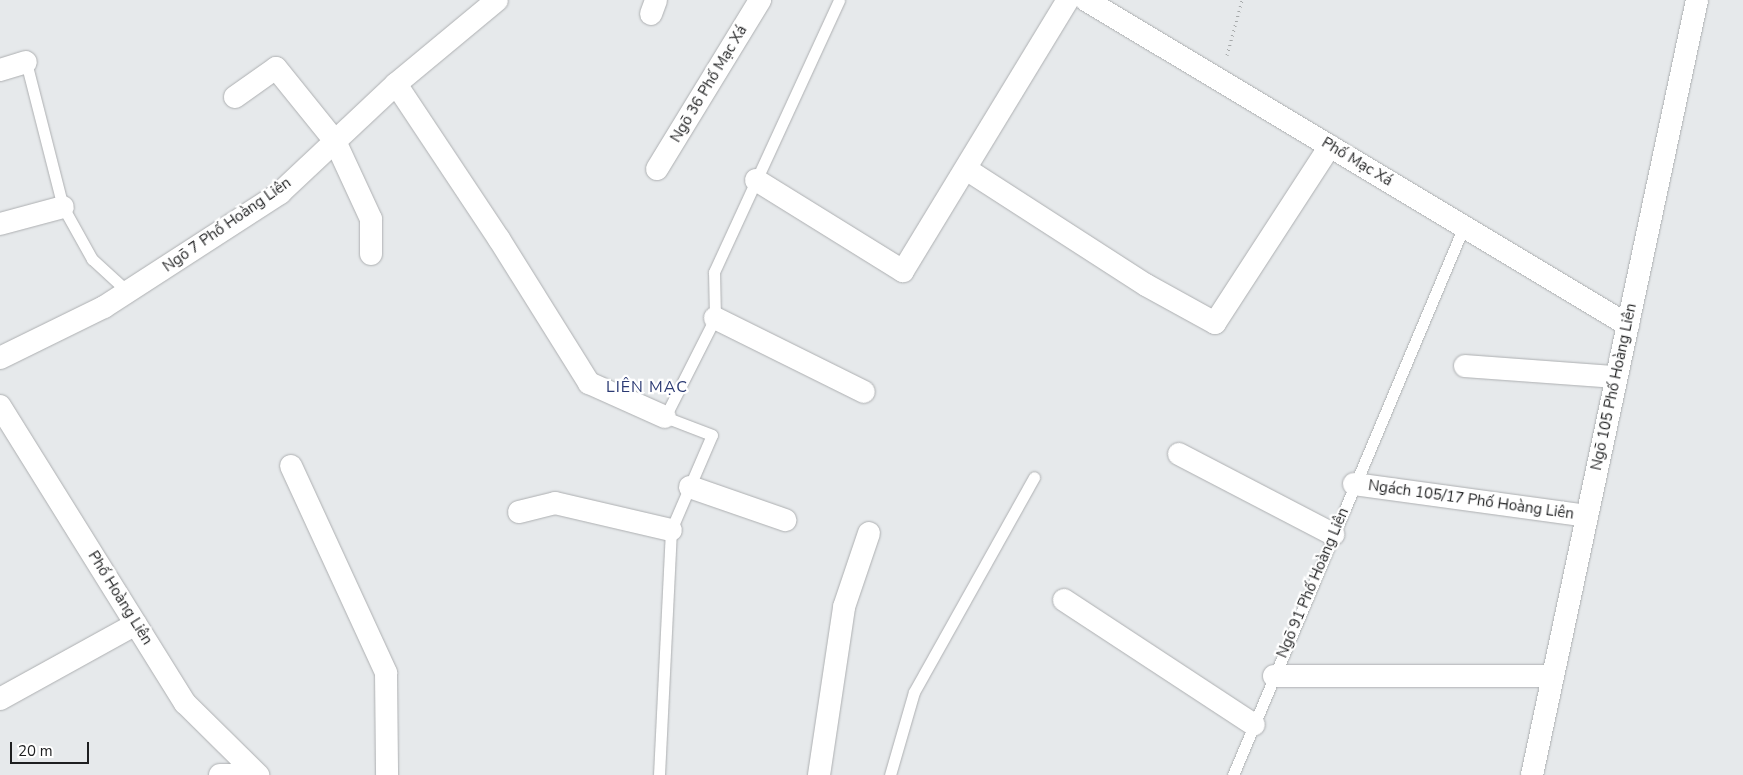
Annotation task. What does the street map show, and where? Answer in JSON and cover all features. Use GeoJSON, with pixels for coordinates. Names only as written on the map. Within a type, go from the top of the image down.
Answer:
{"type":"FeatureCollection","features":[{"type":"Feature","properties":{"kind":"street","name":"Ngõ 7 Phố Hoàng Liên"},"geometry":{"type":"LineString","coordinates":[[0,358],[104,307],[280,193],[396,84],[497,0]]}},
{"type":"Feature","properties":{"kind":"street","name":"Ngõ 36 Phố Mạc Xá"},"geometry":{"type":"LineString","coordinates":[[657,169],[760,0]]}},
{"type":"Feature","properties":{"kind":"street"},"geometry":{"type":"LineString","coordinates":[[756,180],[903,271],[1068,0]]}},
{"type":"Feature","properties":{"kind":"street","name":"Phố Mạc Xá"},"geometry":{"type":"LineString","coordinates":[[1086,0],[1628,325]]}},
{"type":"Feature","properties":{"kind":"street","name":"Ngõ 105 Phố Hoàng Liên"},"geometry":{"type":"LineString","coordinates":[[1532,775],[1698,0]]}},
{"type":"Feature","properties":{"kind":"street"},"geometry":{"type":"LineString","coordinates":[[0,70],[26,62]]}},
{"type":"Feature","properties":{"kind":"street"},"geometry":{"type":"LineString","coordinates":[[235,97],[276,68],[335,141],[371,219],[371,254]]}},
{"type":"Feature","properties":{"kind":"street"},"geometry":{"type":"LineString","coordinates":[[396,84],[500,239],[590,383],[665,417]]}},
{"type":"Feature","properties":{"kind":"street"},"geometry":{"type":"LineString","coordinates":[[966,169],[1146,285],[1215,323],[1330,146]]}},
{"type":"Feature","properties":{"kind":"street"},"geometry":{"type":"LineString","coordinates":[[0,224],[63,207]]}},
{"type":"Feature","properties":{"kind":"street"},"geometry":{"type":"LineString","coordinates":[[715,318],[864,392]]}},
{"type":"Feature","properties":{"kind":"street"},"geometry":{"type":"LineString","coordinates":[[1465,366],[1616,377]]}},
{"type":"Feature","properties":{"kind":"street","name":"Phố Hoàng Liên"},"geometry":{"type":"LineString","coordinates":[[0,406],[185,703],[258,775]]}},
{"type":"Feature","properties":{"kind":"street"},"geometry":{"type":"LineString","coordinates":[[1180,454],[1333,534]]}},
{"type":"Feature","properties":{"kind":"street"},"geometry":{"type":"LineString","coordinates":[[291,466],[386,673],[387,775]]}},
{"type":"Feature","properties":{"kind":"street","name":"Ngách 105/17 Phố Hoàng Liên"},"geometry":{"type":"LineString","coordinates":[[1354,484],[1587,516]]}},
{"type":"Feature","properties":{"kind":"street"},"geometry":{"type":"LineString","coordinates":[[690,487],[785,520]]}},
{"type":"Feature","properties":{"kind":"street"},"geometry":{"type":"LineString","coordinates":[[519,512],[555,503],[672,530]]}},
{"type":"Feature","properties":{"kind":"street"},"geometry":{"type":"LineString","coordinates":[[819,775],[844,608],[869,533]]}},
{"type":"Feature","properties":{"kind":"street"},"geometry":{"type":"LineString","coordinates":[[1064,600],[1254,725]]}},
{"type":"Feature","properties":{"kind":"street"},"geometry":{"type":"LineString","coordinates":[[0,699],[136,624]]}},
{"type":"Feature","properties":{"kind":"street"},"geometry":{"type":"LineString","coordinates":[[1274,676],[1553,676]]}},
{"type":"Feature","properties":{"kind":"street"},"geometry":{"type":"LineString","coordinates":[[220,775],[258,775]]}},
{"type":"Feature","properties":{"kind":"lane"},"geometry":{"type":"LineString","coordinates":[[659,775],[672,530],[712,435],[665,417],[715,318],[714,272],[839,0]]}},
{"type":"Feature","properties":{"kind":"lane"},"geometry":{"type":"LineString","coordinates":[[26,62],[63,207],[92,259],[128,292]]}},
{"type":"Feature","properties":{"kind":"lane","name":"Ngõ 91 Phố Hoàng Liên"},"geometry":{"type":"LineString","coordinates":[[1233,775],[1464,226]]}},
{"type":"Feature","properties":{"kind":"lane"},"geometry":{"type":"LineString","coordinates":[[890,775],[914,692],[1034,477]]}},
{"type":"Feature","properties":{"kind":"path"},"geometry":{"type":"LineString","coordinates":[[1220,80],[1242,0]]}},
{"type":"Feature","properties":{"kind":"district","name":"LIÊN MẠC"},"geometry":{"type":"Point","coordinates":[647,387]}}]}
